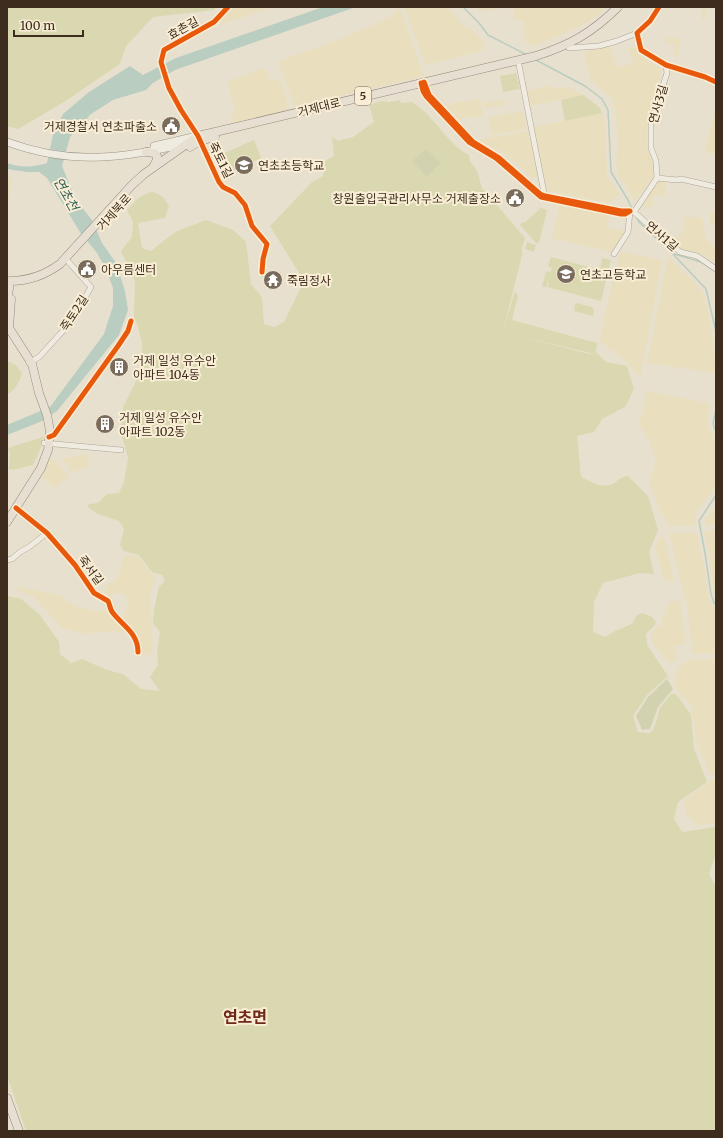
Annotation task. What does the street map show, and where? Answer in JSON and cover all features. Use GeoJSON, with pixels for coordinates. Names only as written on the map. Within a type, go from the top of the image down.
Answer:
{"type":"FeatureCollection","features":[{"type":"Feature","properties":{"kind":"main road","name":"거제대로"},"geometry":{"type":"LineString","coordinates":[[74,155],[122,152],[199,138],[535,59],[591,32],[618,7]]}},
{"type":"Feature","properties":{"kind":"main road","name":"거제대로"},"geometry":{"type":"LineString","coordinates":[[216,137],[423,85],[519,65],[569,48],[594,34],[624,7]]}},
{"type":"Feature","properties":{"kind":"main road","name":"거제북로"},"geometry":{"type":"LineString","coordinates":[[102,222],[132,185],[152,169],[199,138],[216,137]]}},
{"type":"Feature","properties":{"kind":"main road","name":"거제대로"},"geometry":{"type":"LineString","coordinates":[[7,138],[43,151]]}},
{"type":"Feature","properties":{"kind":"main road","name":"거제북로"},"geometry":{"type":"LineString","coordinates":[[10,283],[31,283],[58,273],[80,245],[135,189],[149,176],[199,138]]}},
{"type":"Feature","properties":{"kind":"main road","name":"거제대로"},"geometry":{"type":"LineString","coordinates":[[7,142],[28,150],[107,158],[188,144]]}},
{"type":"Feature","properties":{"kind":"main road"},"geometry":{"type":"LineString","coordinates":[[146,152],[154,153],[158,157],[152,169]]}},
{"type":"Feature","properties":{"kind":"main road"},"geometry":{"type":"LineString","coordinates":[[7,304],[10,283]]}},
{"type":"Feature","properties":{"kind":"main road"},"geometry":{"type":"LineString","coordinates":[[7,522],[36,476],[46,456],[47,440],[41,404],[30,363],[9,328],[10,283]]}},
{"type":"Feature","properties":{"kind":"main road"},"geometry":{"type":"LineString","coordinates":[[7,332],[30,363]]}},
{"type":"Feature","properties":{"kind":"main road"},"geometry":{"type":"LineString","coordinates":[[7,1098],[20,1131]]}},
{"type":"Feature","properties":{"kind":"street","name":"효촌길"},"geometry":{"type":"LineString","coordinates":[[199,138],[169,88],[162,62],[164,50],[214,22],[228,7]]}},
{"type":"Feature","properties":{"kind":"street"},"geometry":{"type":"LineString","coordinates":[[569,48],[599,46],[637,33],[650,21],[659,7]]}},
{"type":"Feature","properties":{"kind":"street"},"geometry":{"type":"LineString","coordinates":[[637,33],[641,50],[666,66],[705,77],[716,82]]}},
{"type":"Feature","properties":{"kind":"street"},"geometry":{"type":"LineString","coordinates":[[519,65],[545,197]]}},
{"type":"Feature","properties":{"kind":"street","name":"연사3길"},"geometry":{"type":"LineString","coordinates":[[657,178],[656,161],[651,148],[651,123],[667,73],[666,66]]}},
{"type":"Feature","properties":{"kind":"street"},"geometry":{"type":"LineString","coordinates":[[423,85],[426,96],[469,142],[496,158],[539,196],[634,213]]}},
{"type":"Feature","properties":{"kind":"street","name":"죽토1길"},"geometry":{"type":"LineString","coordinates":[[199,138],[219,182],[223,187],[236,193],[245,205],[252,226],[267,244],[263,259],[262,272]]}},
{"type":"Feature","properties":{"kind":"street"},"geometry":{"type":"LineString","coordinates":[[614,254],[628,232],[634,213],[657,178],[681,179],[716,187]]}},
{"type":"Feature","properties":{"kind":"street","name":"연사1길"},"geometry":{"type":"LineString","coordinates":[[634,213],[680,252],[697,256],[716,269]]}},
{"type":"Feature","properties":{"kind":"street","name":"죽토2길"},"geometry":{"type":"LineString","coordinates":[[30,363],[39,357],[73,320],[91,287],[67,261]]}},
{"type":"Feature","properties":{"kind":"street"},"geometry":{"type":"LineString","coordinates":[[47,440],[54,435],[118,346],[128,331],[131,321]]}},
{"type":"Feature","properties":{"kind":"street"},"geometry":{"type":"LineString","coordinates":[[47,440],[121,451]]}},
{"type":"Feature","properties":{"kind":"street","name":"죽서길"},"geometry":{"type":"LineString","coordinates":[[16,508],[47,533],[75,565],[94,593],[108,601],[111,611],[134,635],[138,644],[138,652]]}},
{"type":"Feature","properties":{"kind":"street"},"geometry":{"type":"LineString","coordinates":[[7,560],[12,559],[47,533]]}},
{"type":"Feature","properties":{"kind":"shaded area"},"geometry":{"type":"Polygon","coordinates":[[[234,7],[274,7],[222,24],[220,20],[234,7]]]}},
{"type":"Feature","properties":{"kind":"shaded area"},"geometry":{"type":"Polygon","coordinates":[[[404,7],[448,7],[463,26],[472,29],[484,42],[484,50],[426,65],[404,7]]]}},
{"type":"Feature","properties":{"kind":"shaded area"},"geometry":{"type":"Polygon","coordinates":[[[477,7],[514,7],[479,11],[477,7]]]}},
{"type":"Feature","properties":{"kind":"shaded area"},"geometry":{"type":"Polygon","coordinates":[[[514,7],[606,7],[596,17],[575,29],[533,46],[525,42],[523,20],[514,20],[514,7]]]}},
{"type":"Feature","properties":{"kind":"shaded area"},"geometry":{"type":"Polygon","coordinates":[[[701,7],[707,7],[706,20],[701,20],[701,7]]]}},
{"type":"Feature","properties":{"kind":"shaded area"},"geometry":{"type":"Polygon","coordinates":[[[400,9],[424,76],[294,106],[278,61],[322,46],[383,21],[400,9]]]}},
{"type":"Feature","properties":{"kind":"shaded area"},"geometry":{"type":"Polygon","coordinates":[[[667,37],[681,39],[678,56],[674,55],[675,45],[666,43],[667,37]]]}},
{"type":"Feature","properties":{"kind":"shaded area"},"geometry":{"type":"Polygon","coordinates":[[[610,46],[617,67],[633,64],[628,48],[637,48],[640,55],[661,69],[647,124],[647,149],[652,160],[654,176],[634,202],[626,186],[618,176],[616,165],[618,146],[617,128],[615,109],[612,99],[591,81],[583,52],[610,46]]]}},
{"type":"Feature","properties":{"kind":"shaded area"},"geometry":{"type":"Polygon","coordinates":[[[265,68],[270,81],[280,78],[290,111],[230,126],[235,107],[227,82],[265,68]]]}},
{"type":"Feature","properties":{"kind":"shaded area"},"geometry":{"type":"Polygon","coordinates":[[[552,85],[554,89],[568,87],[583,95],[530,106],[527,91],[552,85]]]}},
{"type":"Feature","properties":{"kind":"shaded area"},"geometry":{"type":"Polygon","coordinates":[[[480,99],[484,116],[458,119],[445,104],[480,99]]]}},
{"type":"Feature","properties":{"kind":"shaded area"},"geometry":{"type":"Polygon","coordinates":[[[504,100],[505,105],[485,108],[484,103],[504,100]]]}},
{"type":"Feature","properties":{"kind":"shaded area"},"geometry":{"type":"Polygon","coordinates":[[[716,108],[716,155],[704,151],[716,108]]]}},
{"type":"Feature","properties":{"kind":"shaded area"},"geometry":{"type":"Polygon","coordinates":[[[523,111],[527,129],[492,135],[488,117],[523,111]]]}},
{"type":"Feature","properties":{"kind":"shaded area"},"geometry":{"type":"Polygon","coordinates":[[[602,113],[605,121],[607,176],[620,194],[608,203],[547,191],[545,189],[533,127],[602,113]]]}},
{"type":"Feature","properties":{"kind":"shaded area"},"geometry":{"type":"Polygon","coordinates":[[[528,131],[535,160],[515,163],[503,153],[478,140],[528,131]]]}},
{"type":"Feature","properties":{"kind":"shaded area"},"geometry":{"type":"Polygon","coordinates":[[[535,161],[538,176],[532,178],[517,164],[535,161]]]}},
{"type":"Feature","properties":{"kind":"shaded area"},"geometry":{"type":"Polygon","coordinates":[[[7,177],[12,179],[7,213],[7,177]]]}},
{"type":"Feature","properties":{"kind":"shaded area"},"geometry":{"type":"Polygon","coordinates":[[[658,181],[666,181],[665,196],[653,195],[653,207],[640,206],[658,181]]]}},
{"type":"Feature","properties":{"kind":"shaded area"},"geometry":{"type":"Polygon","coordinates":[[[562,205],[610,214],[607,226],[608,228],[624,231],[625,233],[612,252],[552,238],[559,209],[562,205]]]}},
{"type":"Feature","properties":{"kind":"shaded area"},"geometry":{"type":"Polygon","coordinates":[[[710,212],[716,212],[716,223],[710,223],[710,212]]]}},
{"type":"Feature","properties":{"kind":"shaded area"},"geometry":{"type":"Polygon","coordinates":[[[685,217],[700,217],[703,220],[706,239],[716,250],[716,263],[701,254],[682,250],[673,242],[683,230],[685,217]]]}},
{"type":"Feature","properties":{"kind":"shaded area"},"geometry":{"type":"Polygon","coordinates":[[[622,252],[662,260],[641,374],[636,374],[629,364],[599,341],[619,255],[622,252]]]}},
{"type":"Feature","properties":{"kind":"shaded area"},"geometry":{"type":"Polygon","coordinates":[[[668,256],[703,292],[708,309],[716,373],[647,363],[668,256]]]}},
{"type":"Feature","properties":{"kind":"shaded area"},"geometry":{"type":"Polygon","coordinates":[[[645,391],[709,403],[707,422],[716,443],[716,483],[715,488],[695,513],[695,526],[669,526],[658,507],[649,483],[655,466],[655,456],[646,435],[641,428],[639,420],[644,411],[645,391]]]}},
{"type":"Feature","properties":{"kind":"shaded area"},"geometry":{"type":"Polygon","coordinates":[[[87,454],[89,469],[80,468],[73,473],[67,464],[60,459],[87,454]]]}},
{"type":"Feature","properties":{"kind":"shaded area"},"geometry":{"type":"Polygon","coordinates":[[[48,457],[58,463],[68,476],[54,489],[48,481],[41,476],[48,457]]]}},
{"type":"Feature","properties":{"kind":"shaded area"},"geometry":{"type":"Polygon","coordinates":[[[716,506],[716,523],[706,526],[708,515],[716,506]]]}},
{"type":"Feature","properties":{"kind":"shaded area"},"geometry":{"type":"Polygon","coordinates":[[[716,529],[716,598],[704,532],[716,529]]]}},
{"type":"Feature","properties":{"kind":"shaded area"},"geometry":{"type":"Polygon","coordinates":[[[669,533],[696,533],[703,560],[709,600],[716,609],[716,653],[696,654],[692,652],[687,604],[676,565],[672,542],[668,535],[669,533]]]}},
{"type":"Feature","properties":{"kind":"shaded area"},"geometry":{"type":"Polygon","coordinates":[[[662,536],[667,546],[674,582],[668,581],[663,577],[655,549],[656,543],[662,536]]]}},
{"type":"Feature","properties":{"kind":"shaded area"},"geometry":{"type":"Polygon","coordinates":[[[124,556],[138,556],[156,580],[152,586],[150,596],[153,649],[150,656],[142,652],[142,647],[136,631],[124,618],[128,602],[124,594],[113,594],[110,597],[106,595],[104,591],[107,584],[117,579],[124,556]]]}},
{"type":"Feature","properties":{"kind":"shaded area"},"geometry":{"type":"Polygon","coordinates":[[[18,587],[59,595],[76,607],[96,611],[106,610],[117,620],[127,633],[109,631],[84,634],[62,628],[34,597],[18,590],[18,587]]]}},
{"type":"Feature","properties":{"kind":"shaded area"},"geometry":{"type":"Polygon","coordinates":[[[679,600],[681,605],[686,645],[675,645],[677,659],[671,663],[665,659],[651,641],[651,632],[660,625],[670,602],[679,600]]]}},
{"type":"Feature","properties":{"kind":"shaded area"},"geometry":{"type":"Polygon","coordinates":[[[716,659],[716,773],[710,775],[697,744],[691,704],[680,694],[673,681],[680,665],[691,660],[716,659]]]}},
{"type":"Feature","properties":{"kind":"shaded area"},"geometry":{"type":"Polygon","coordinates":[[[716,779],[716,824],[697,825],[685,814],[684,801],[710,781],[716,779]]]}},
{"type":"Feature","properties":{"kind":"green space"},"geometry":{"type":"Polygon","coordinates":[[[7,7],[216,7],[214,10],[153,17],[126,46],[120,64],[64,102],[18,129],[7,126],[7,7]]]}},
{"type":"Feature","properties":{"kind":"green space"},"geometry":{"type":"Polygon","coordinates":[[[516,73],[520,89],[503,92],[500,76],[516,73]]]}},
{"type":"Feature","properties":{"kind":"green space"},"geometry":{"type":"Polygon","coordinates":[[[583,95],[599,107],[602,113],[565,121],[561,100],[583,95]]]}},
{"type":"Feature","properties":{"kind":"green space"},"geometry":{"type":"Polygon","coordinates":[[[400,100],[401,103],[412,102],[421,108],[454,144],[469,155],[470,161],[477,171],[482,188],[525,238],[503,332],[515,291],[518,296],[512,320],[597,343],[596,352],[606,362],[627,366],[634,389],[625,407],[602,419],[594,432],[577,436],[581,477],[606,486],[628,476],[648,496],[658,530],[649,552],[654,574],[640,573],[603,583],[594,602],[593,632],[605,637],[632,624],[637,615],[642,613],[652,617],[656,622],[646,634],[647,645],[668,676],[647,695],[633,716],[638,732],[650,733],[654,729],[660,708],[671,694],[676,694],[691,715],[694,749],[707,782],[678,802],[674,819],[682,832],[716,827],[716,853],[709,874],[716,887],[716,1131],[26,1131],[7,1076],[7,596],[21,599],[40,615],[59,642],[60,654],[71,663],[82,659],[107,670],[123,674],[141,689],[160,691],[150,677],[158,665],[157,651],[160,632],[153,623],[154,609],[159,587],[165,581],[162,575],[152,572],[139,555],[124,551],[120,545],[124,529],[119,521],[97,514],[87,506],[89,504],[98,503],[107,494],[119,493],[124,482],[128,458],[121,433],[123,407],[137,379],[142,360],[142,344],[138,326],[134,318],[135,281],[121,251],[132,237],[133,222],[127,210],[138,198],[152,191],[163,197],[169,206],[165,218],[138,223],[142,248],[151,251],[175,232],[206,220],[233,230],[246,242],[251,284],[262,297],[264,324],[274,327],[284,322],[304,281],[270,226],[312,182],[323,176],[325,161],[334,156],[332,137],[338,141],[353,137],[374,122],[369,105],[382,101],[390,102],[400,100]],[[515,335],[589,354],[596,352],[590,353],[515,335]]]}},
{"type":"Feature","properties":{"kind":"green space"},"geometry":{"type":"Polygon","coordinates":[[[254,140],[261,158],[230,172],[222,154],[254,140]]]}},
{"type":"Feature","properties":{"kind":"green space"},"geometry":{"type":"Polygon","coordinates":[[[426,149],[440,163],[427,177],[412,161],[426,149]]]}},
{"type":"Feature","properties":{"kind":"green space"},"geometry":{"type":"Polygon","coordinates":[[[541,208],[547,210],[539,243],[536,243],[520,225],[541,208]]]}},
{"type":"Feature","properties":{"kind":"green space"},"geometry":{"type":"Polygon","coordinates":[[[527,242],[536,245],[534,252],[525,249],[527,242]]]}},
{"type":"Feature","properties":{"kind":"green space"},"geometry":{"type":"Polygon","coordinates":[[[551,257],[600,270],[602,258],[611,260],[608,271],[602,270],[608,272],[601,301],[547,287],[549,276],[546,287],[542,287],[546,272],[548,271],[550,273],[552,268],[548,266],[551,257]]]}},
{"type":"Feature","properties":{"kind":"green space"},"geometry":{"type":"Polygon","coordinates":[[[577,303],[594,308],[593,316],[574,311],[575,304],[577,303]]]}},
{"type":"Feature","properties":{"kind":"green space"},"geometry":{"type":"Polygon","coordinates":[[[7,361],[16,365],[22,374],[16,386],[7,395],[7,361]]]}},
{"type":"Feature","properties":{"kind":"green space"},"geometry":{"type":"Polygon","coordinates":[[[43,437],[40,450],[33,465],[13,470],[9,469],[10,454],[8,448],[43,437]]]}},
{"type":"Feature","properties":{"kind":"green space"},"geometry":{"type":"Polygon","coordinates":[[[667,679],[673,689],[658,707],[650,729],[642,730],[636,716],[648,697],[667,679]]]}},
{"type":"Feature","properties":{"kind":"water","name":"연초천"},"geometry":{"type":"Polygon","coordinates":[[[323,7],[356,7],[175,70],[153,83],[146,90],[113,100],[91,114],[70,137],[62,166],[76,200],[92,220],[102,243],[116,263],[125,291],[128,310],[119,335],[57,411],[40,422],[7,435],[7,425],[50,407],[104,334],[113,306],[113,288],[106,269],[97,253],[80,232],[47,178],[39,172],[7,169],[7,163],[17,166],[27,166],[47,163],[53,135],[63,114],[89,92],[130,66],[143,75],[176,58],[323,7]]]}},
{"type":"Feature","properties":{"kind":"waterway"},"geometry":{"type":"LineString","coordinates":[[463,7],[479,23],[488,35],[527,55]]}},
{"type":"Feature","properties":{"kind":"waterway"},"geometry":{"type":"LineString","coordinates":[[536,60],[585,86],[602,99],[608,110],[611,172],[633,211]]}},
{"type":"Feature","properties":{"kind":"waterway"},"geometry":{"type":"LineString","coordinates":[[636,216],[639,222],[673,254],[706,289],[716,332]]}},
{"type":"Feature","properties":{"kind":"waterway"},"geometry":{"type":"LineString","coordinates":[[674,254],[701,262],[714,271]]}},
{"type":"Feature","properties":{"kind":"waterway"},"geometry":{"type":"LineString","coordinates":[[716,409],[713,424],[716,432]]}},
{"type":"Feature","properties":{"kind":"waterway"},"geometry":{"type":"LineString","coordinates":[[716,495],[699,521],[711,594],[714,603],[716,604]]}},
{"type":"Feature","properties":{"kind":"cycle path"},"geometry":{"type":"LineString","coordinates":[[228,7],[214,22],[164,50],[161,62],[169,88],[198,136],[219,182],[223,187],[235,193],[245,205],[252,226],[267,244],[263,259],[262,272]]}},
{"type":"Feature","properties":{"kind":"cycle path"},"geometry":{"type":"LineString","coordinates":[[659,7],[650,21],[637,33],[641,50],[666,65],[716,82]]}},
{"type":"Feature","properties":{"kind":"cycle path"},"geometry":{"type":"LineString","coordinates":[[421,83],[426,96],[469,142],[496,158],[541,197],[621,214],[625,214],[630,211],[621,211],[540,194],[499,158],[473,142],[429,95],[424,82]]}},
{"type":"Feature","properties":{"kind":"cycle path"},"geometry":{"type":"LineString","coordinates":[[49,437],[54,435],[118,346],[128,331],[131,321]]}},
{"type":"Feature","properties":{"kind":"cycle path"},"geometry":{"type":"LineString","coordinates":[[16,508],[47,533],[75,565],[94,593],[108,601],[112,612],[136,640],[138,652]]}},
{"type":"Feature","properties":{"kind":"place","name":"거제경찰서 연초파출소"},"geometry":{"type":"Point","coordinates":[171,126]}},
{"type":"Feature","properties":{"kind":"place","name":"연초초등학교"},"geometry":{"type":"Point","coordinates":[244,165]}},
{"type":"Feature","properties":{"kind":"place","name":"창원출입국관리사무소 거제출장소"},"geometry":{"type":"Point","coordinates":[515,198]}},
{"type":"Feature","properties":{"kind":"place","name":"아우름센터"},"geometry":{"type":"Point","coordinates":[87,269]}},
{"type":"Feature","properties":{"kind":"place","name":"연초고등학교"},"geometry":{"type":"Point","coordinates":[566,274]}},
{"type":"Feature","properties":{"kind":"place","name":"죽림정사"},"geometry":{"type":"Point","coordinates":[273,280]}},
{"type":"Feature","properties":{"kind":"place","name":"거제 일성 유수안 아파트 104동"},"geometry":{"type":"Point","coordinates":[119,367]}},
{"type":"Feature","properties":{"kind":"place","name":"거제 일성 유수안 아파트 102동"},"geometry":{"type":"Point","coordinates":[105,424]}},
{"type":"Feature","properties":{"kind":"district","name":"연초면"},"geometry":{"type":"Point","coordinates":[245,1017]}}]}
